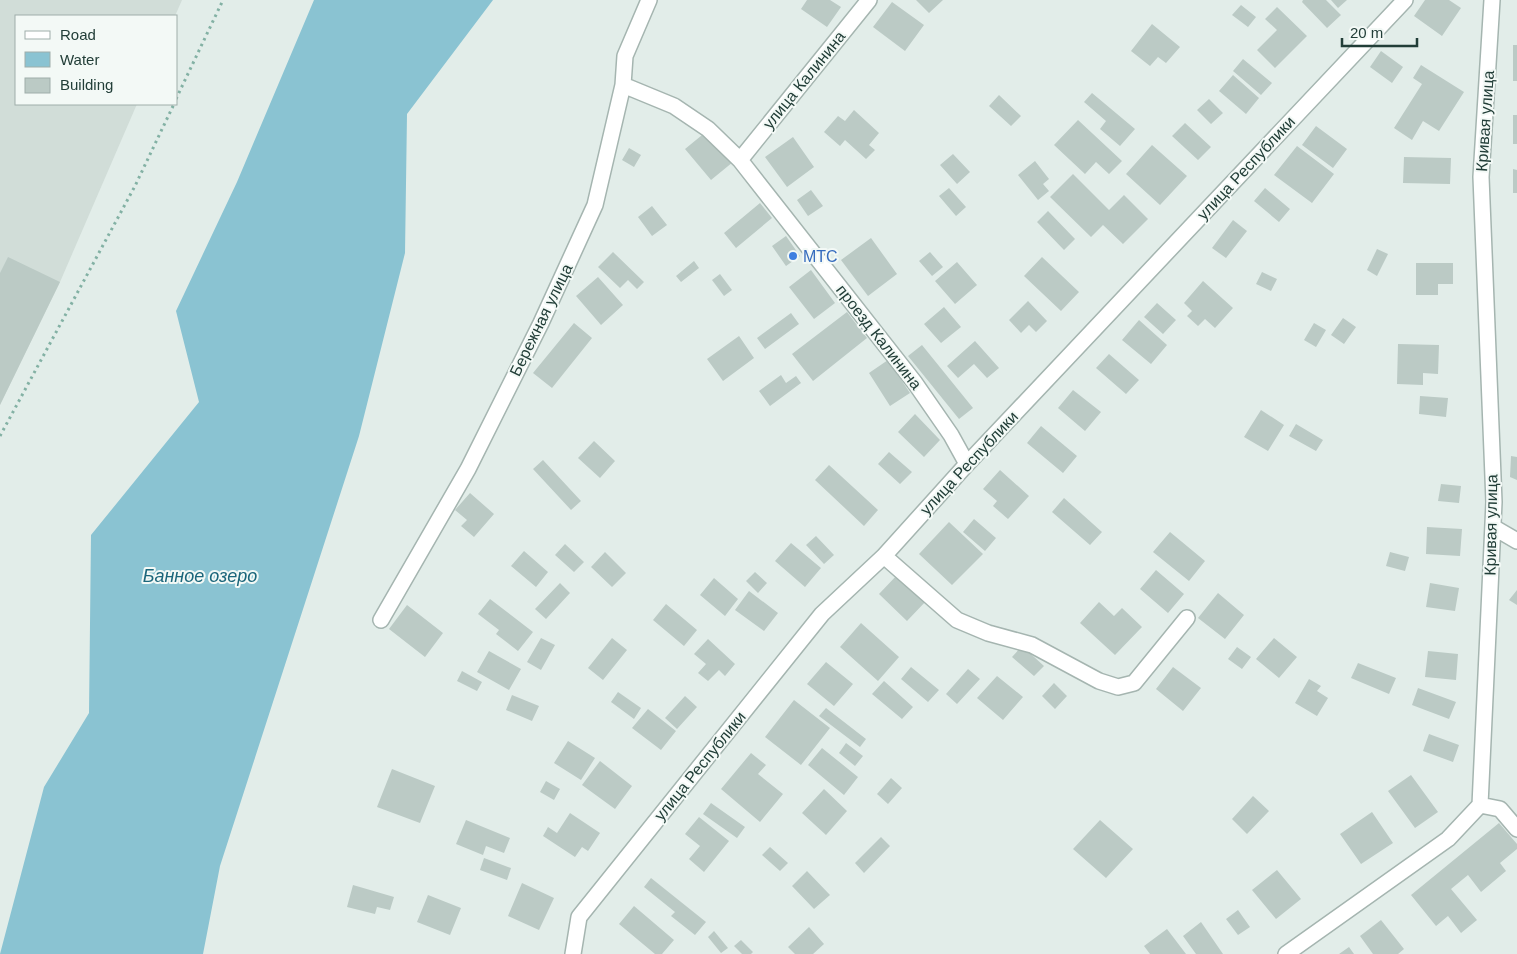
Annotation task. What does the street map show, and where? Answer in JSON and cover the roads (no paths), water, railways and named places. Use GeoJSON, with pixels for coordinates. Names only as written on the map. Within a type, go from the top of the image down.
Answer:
{"type":"FeatureCollection","features":[{"type":"Feature","properties":{"kind":"street","name":"Бережная улица"},"geometry":{"type":"LineString","coordinates":[[380,620],[468,470],[541,323],[595,206],[623,85],[625,56],[649,0]]}},
{"type":"Feature","properties":{"kind":"street","name":"улица Калинина"},"geometry":{"type":"LineString","coordinates":[[740,160],[869,0]]}},
{"type":"Feature","properties":{"kind":"street","name":"улица Республики"},"geometry":{"type":"LineString","coordinates":[[573,954],[579,917],[822,614],[884,556],[967,464],[1405,0]]}},
{"type":"Feature","properties":{"kind":"street","name":"Кривая улица"},"geometry":{"type":"LineString","coordinates":[[1480,805],[1494,502],[1481,177],[1492,0]]}},
{"type":"Feature","properties":{"kind":"street","name":"проезд Калинина"},"geometry":{"type":"LineString","coordinates":[[623,85],[674,106],[708,129],[740,160],[915,383],[952,435],[967,464]]}},
{"type":"Feature","properties":{"kind":"street"},"geometry":{"type":"LineString","coordinates":[[1493,527],[1517,541]]}},
{"type":"Feature","properties":{"kind":"street"},"geometry":{"type":"LineString","coordinates":[[884,556],[957,620],[988,633],[1032,645],[1099,681],[1118,687],[1134,683],[1187,618]]}},
{"type":"Feature","properties":{"kind":"street"},"geometry":{"type":"LineString","coordinates":[[1286,954],[1448,840],[1480,805],[1500,809],[1517,829]]}},
{"type":"Feature","properties":{"kind":"water","name":"Банное озеро"},"geometry":{"type":"Polygon","coordinates":[[[314,0],[493,0],[407,114],[405,253],[359,436],[220,866],[203,954],[0,954],[44,787],[89,713],[91,535],[199,402],[176,311],[237,182],[314,0]]]}},
{"type":"Feature","properties":{"kind":"place","name":"МТС"},"geometry":{"type":"Point","coordinates":[793,256]}}]}
